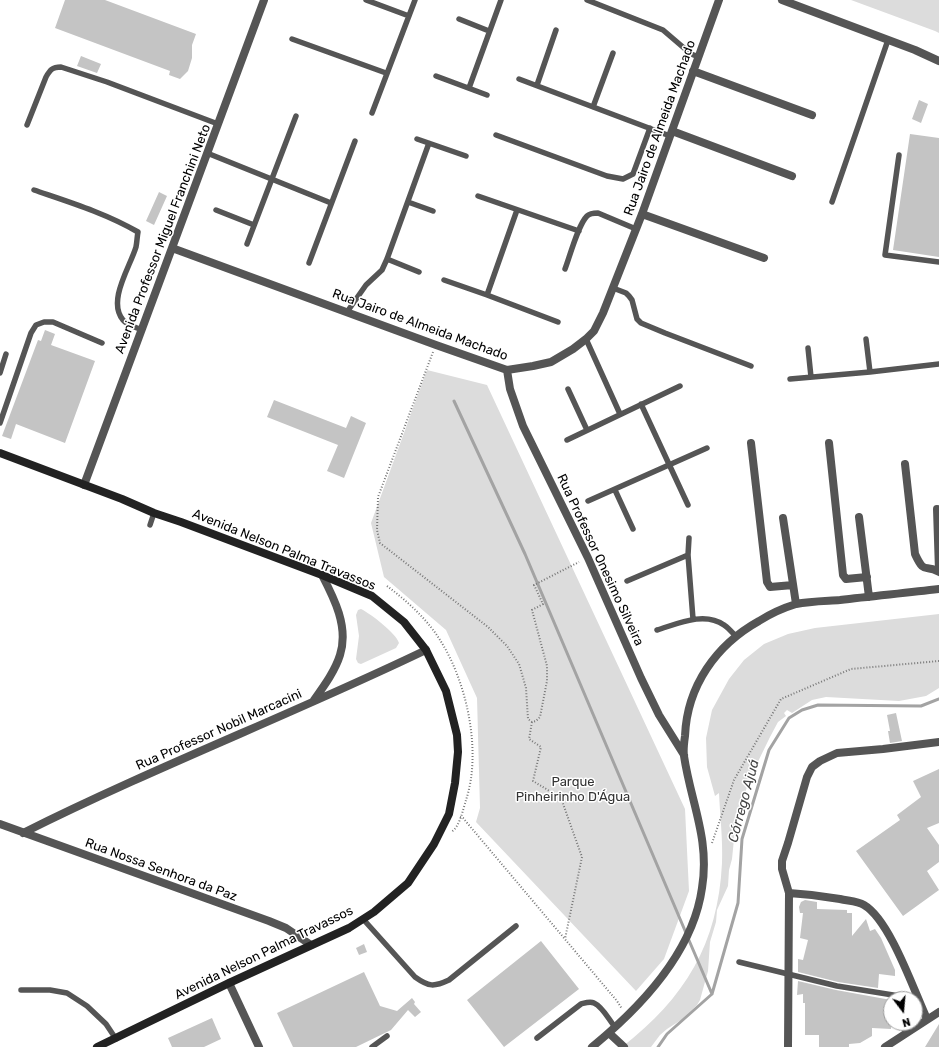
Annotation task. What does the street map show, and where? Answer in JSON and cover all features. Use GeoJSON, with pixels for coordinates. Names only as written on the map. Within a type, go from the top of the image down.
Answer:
{"type":"FeatureCollection","features":[{"type":"Feature","properties":{"kind":"street","name":"Avenida Professor Miguel Franchini Neto"},"geometry":{"type":"LineString","coordinates":[[84,485],[264,0]]}},
{"type":"Feature","properties":{"kind":"street","name":"Rua Jairo de Almeida Machado"},"geometry":{"type":"LineString","coordinates":[[172,248],[507,370],[551,362],[573,349],[586,339],[594,331],[603,314],[642,214],[719,0]]}},
{"type":"Feature","properties":{"kind":"street"},"geometry":{"type":"LineString","coordinates":[[782,0],[915,50],[939,61]]}},
{"type":"Feature","properties":{"kind":"street"},"geometry":{"type":"LineString","coordinates":[[693,72],[812,116]]}},
{"type":"Feature","properties":{"kind":"street"},"geometry":{"type":"LineString","coordinates":[[671,134],[792,176]]}},
{"type":"Feature","properties":{"kind":"street"},"geometry":{"type":"LineString","coordinates":[[642,214],[764,258]]}},
{"type":"Feature","properties":{"kind":"street","name":"Rua Professor Onesimo Silveira"},"geometry":{"type":"LineString","coordinates":[[507,370],[510,389],[523,426],[588,558],[659,715],[684,755]]}},
{"type":"Feature","properties":{"kind":"street"},"geometry":{"type":"LineString","coordinates":[[751,443],[767,582],[770,587],[793,585]]}},
{"type":"Feature","properties":{"kind":"street"},"geometry":{"type":"LineString","coordinates":[[830,443],[843,575],[846,579],[867,578]]}},
{"type":"Feature","properties":{"kind":"street","name":"Avenida Nelson Palma Travassos"},"geometry":{"type":"LineString","coordinates":[[0,453],[154,513],[322,575],[372,596],[404,622],[426,650],[446,691],[457,735],[458,752],[455,783],[448,814],[434,844],[408,883],[374,912],[348,928],[229,983],[97,1047]]}},
{"type":"Feature","properties":{"kind":"street"},"geometry":{"type":"LineString","coordinates":[[905,464],[915,554],[920,566],[939,572],[937,509]]}},
{"type":"Feature","properties":{"kind":"street"},"geometry":{"type":"LineString","coordinates":[[859,517],[869,597]]}},
{"type":"Feature","properties":{"kind":"street"},"geometry":{"type":"LineString","coordinates":[[783,518],[796,604]]}},
{"type":"Feature","properties":{"kind":"street"},"geometry":{"type":"LineString","coordinates":[[314,701],[329,678],[341,653],[342,635],[336,601],[322,575]]}},
{"type":"Feature","properties":{"kind":"street"},"geometry":{"type":"LineString","coordinates":[[592,1047],[626,1017],[647,995],[682,946],[694,921],[702,889],[705,862],[702,834],[684,755],[685,723],[690,702],[711,660],[735,635],[771,613],[796,604],[939,589]]}},
{"type":"Feature","properties":{"kind":"street","name":"Rua Professor Nobil Marcacini"},"geometry":{"type":"LineString","coordinates":[[23,833],[82,804],[369,677],[426,650]]}},
{"type":"Feature","properties":{"kind":"street"},"geometry":{"type":"LineString","coordinates":[[788,1047],[789,893],[783,873],[782,861],[804,785],[812,767],[824,758],[837,753],[887,749],[939,742]]}},
{"type":"Feature","properties":{"kind":"street","name":"Rua Nossa Senhora da Paz"},"geometry":{"type":"LineString","coordinates":[[0,824],[269,921],[286,928],[311,946]]}},
{"type":"Feature","properties":{"kind":"street"},"geometry":{"type":"LineString","coordinates":[[789,893],[812,894],[854,902],[871,910],[894,944],[915,991]]}},
{"type":"Feature","properties":{"kind":"street"},"geometry":{"type":"LineString","coordinates":[[229,983],[259,1047]]}},
{"type":"Feature","properties":{"kind":"street"},"geometry":{"type":"LineString","coordinates":[[923,1010],[927,1019]]}},
{"type":"Feature","properties":{"kind":"street"},"geometry":{"type":"LineString","coordinates":[[885,1047],[939,1012]]}},
{"type":"Feature","properties":{"kind":"street"},"geometry":{"type":"LineString","coordinates":[[612,1030],[624,1047]]}},
{"type":"Feature","properties":{"kind":"lane"},"geometry":{"type":"LineString","coordinates":[[366,0],[409,16]]}},
{"type":"Feature","properties":{"kind":"lane"},"geometry":{"type":"LineString","coordinates":[[372,113],[415,0]]}},
{"type":"Feature","properties":{"kind":"lane"},"geometry":{"type":"LineString","coordinates":[[469,88],[501,0]]}},
{"type":"Feature","properties":{"kind":"lane"},"geometry":{"type":"LineString","coordinates":[[587,0],[663,30],[691,54],[699,57]]}},
{"type":"Feature","properties":{"kind":"lane"},"geometry":{"type":"LineString","coordinates":[[459,19],[489,31]]}},
{"type":"Feature","properties":{"kind":"lane"},"geometry":{"type":"LineString","coordinates":[[537,85],[556,30]]}},
{"type":"Feature","properties":{"kind":"lane"},"geometry":{"type":"LineString","coordinates":[[292,39],[386,73]]}},
{"type":"Feature","properties":{"kind":"lane"},"geometry":{"type":"LineString","coordinates":[[832,202],[888,40]]}},
{"type":"Feature","properties":{"kind":"lane"},"geometry":{"type":"LineString","coordinates":[[593,108],[613,53]]}},
{"type":"Feature","properties":{"kind":"lane"},"geometry":{"type":"LineString","coordinates":[[27,125],[50,70],[61,67],[107,82],[218,124]]}},
{"type":"Feature","properties":{"kind":"lane"},"geometry":{"type":"LineString","coordinates":[[436,76],[487,95]]}},
{"type":"Feature","properties":{"kind":"lane"},"geometry":{"type":"LineString","coordinates":[[519,79],[593,108],[671,134]]}},
{"type":"Feature","properties":{"kind":"lane"},"geometry":{"type":"LineString","coordinates":[[247,244],[296,116]]}},
{"type":"Feature","properties":{"kind":"lane"},"geometry":{"type":"LineString","coordinates":[[496,136],[607,176],[623,179],[633,174],[650,128]]}},
{"type":"Feature","properties":{"kind":"lane"},"geometry":{"type":"LineString","coordinates":[[417,139],[466,156]]}},
{"type":"Feature","properties":{"kind":"lane"},"geometry":{"type":"LineString","coordinates":[[309,263],[330,203],[355,140]]}},
{"type":"Feature","properties":{"kind":"lane"},"geometry":{"type":"LineString","coordinates":[[346,312],[366,286],[382,270],[388,259],[429,143]]}},
{"type":"Feature","properties":{"kind":"lane"},"geometry":{"type":"LineString","coordinates":[[208,153],[330,203]]}},
{"type":"Feature","properties":{"kind":"lane"},"geometry":{"type":"LineString","coordinates":[[899,156],[885,255],[939,262]]}},
{"type":"Feature","properties":{"kind":"lane"},"geometry":{"type":"LineString","coordinates":[[34,190],[112,218],[138,232],[136,248],[120,289],[117,303],[118,313],[123,321],[130,326],[142,330]]}},
{"type":"Feature","properties":{"kind":"lane"},"geometry":{"type":"LineString","coordinates":[[478,196],[579,231]]}},
{"type":"Feature","properties":{"kind":"lane"},"geometry":{"type":"LineString","coordinates":[[408,202],[433,211]]}},
{"type":"Feature","properties":{"kind":"lane"},"geometry":{"type":"LineString","coordinates":[[216,210],[254,225]]}},
{"type":"Feature","properties":{"kind":"lane"},"geometry":{"type":"LineString","coordinates":[[487,295],[517,210]]}},
{"type":"Feature","properties":{"kind":"lane"},"geometry":{"type":"LineString","coordinates":[[565,269],[579,231],[587,215],[592,213],[598,214],[636,229]]}},
{"type":"Feature","properties":{"kind":"lane"},"geometry":{"type":"LineString","coordinates":[[388,259],[420,272]]}},
{"type":"Feature","properties":{"kind":"lane"},"geometry":{"type":"LineString","coordinates":[[444,280],[558,322]]}},
{"type":"Feature","properties":{"kind":"lane"},"geometry":{"type":"LineString","coordinates":[[613,288],[626,293],[629,296],[632,300],[637,319],[641,323],[751,366]]}},
{"type":"Feature","properties":{"kind":"lane"},"geometry":{"type":"LineString","coordinates":[[0,423],[31,333],[36,325],[44,322],[53,322],[102,343]]}},
{"type":"Feature","properties":{"kind":"lane"},"geometry":{"type":"LineString","coordinates":[[866,338],[870,372]]}},
{"type":"Feature","properties":{"kind":"lane"},"geometry":{"type":"LineString","coordinates":[[586,339],[620,414]]}},
{"type":"Feature","properties":{"kind":"lane"},"geometry":{"type":"LineString","coordinates":[[808,348],[811,377]]}},
{"type":"Feature","properties":{"kind":"lane"},"geometry":{"type":"LineString","coordinates":[[0,373],[6,354]]}},
{"type":"Feature","properties":{"kind":"lane"},"geometry":{"type":"LineString","coordinates":[[790,379],[939,364]]}},
{"type":"Feature","properties":{"kind":"lane"},"geometry":{"type":"LineString","coordinates":[[567,440],[680,386]]}},
{"type":"Feature","properties":{"kind":"lane"},"geometry":{"type":"LineString","coordinates":[[568,389],[587,430]]}},
{"type":"Feature","properties":{"kind":"lane"},"geometry":{"type":"LineString","coordinates":[[642,404],[688,505]]}},
{"type":"Feature","properties":{"kind":"lane"},"geometry":{"type":"LineString","coordinates":[[588,501],[670,466],[707,448]]}},
{"type":"Feature","properties":{"kind":"lane"},"geometry":{"type":"LineString","coordinates":[[615,490],[633,529]]}},
{"type":"Feature","properties":{"kind":"lane"},"geometry":{"type":"LineString","coordinates":[[150,524],[154,513]]}},
{"type":"Feature","properties":{"kind":"lane"},"geometry":{"type":"LineString","coordinates":[[689,538],[688,555],[693,619]]}},
{"type":"Feature","properties":{"kind":"lane"},"geometry":{"type":"LineString","coordinates":[[627,581],[688,555]]}},
{"type":"Feature","properties":{"kind":"lane"},"geometry":{"type":"LineString","coordinates":[[657,630],[693,619],[709,619],[724,625],[735,635]]}},
{"type":"Feature","properties":{"kind":"lane"},"geometry":{"type":"LineString","coordinates":[[363,919],[415,977],[425,985],[438,985],[449,980],[516,926]]}},
{"type":"Feature","properties":{"kind":"lane"},"geometry":{"type":"LineString","coordinates":[[739,962],[820,982],[883,993]]}},
{"type":"Feature","properties":{"kind":"lane"},"geometry":{"type":"LineString","coordinates":[[21,990],[50,990],[67,993],[86,1006],[106,1024],[116,1039]]}},
{"type":"Feature","properties":{"kind":"lane"},"geometry":{"type":"LineString","coordinates":[[537,1038],[581,1004],[589,1002],[594,1002],[600,1007],[612,1030]]}},
{"type":"Feature","properties":{"kind":"lane"},"geometry":{"type":"LineString","coordinates":[[372,1047],[387,1036]]}},
{"type":"Feature","properties":{"kind":"path"},"geometry":{"type":"LineString","coordinates":[[436,345],[378,497],[376,530],[380,543],[488,627],[507,646],[519,664],[526,688],[528,719],[532,722]]}},
{"type":"Feature","properties":{"kind":"path"},"geometry":{"type":"LineString","coordinates":[[532,722],[536,721],[540,717],[547,681],[547,666],[532,610],[544,604],[534,585],[588,558]]}},
{"type":"Feature","properties":{"kind":"path"},"geometry":{"type":"LineString","coordinates":[[710,848],[734,780],[781,698],[851,669],[939,661]]}},
{"type":"Feature","properties":{"kind":"path"},"geometry":{"type":"LineString","coordinates":[[532,722],[529,739],[542,747],[533,781],[561,798],[582,857],[565,939]]}},
{"type":"Feature","properties":{"kind":"path"},"geometry":{"type":"LineString","coordinates":[[448,814],[463,818],[617,1000],[626,1017]]}},
{"type":"Feature","properties":{"kind":"green space"},"geometry":{"type":"Polygon","coordinates":[[[851,0],[939,0],[939,33],[935,31],[851,0]]]}},
{"type":"Feature","properties":{"kind":"green space","name":"Parque Pinheirinho D'Água"},"geometry":{"type":"Polygon","coordinates":[[[427,370],[487,385],[685,809],[689,891],[664,959],[636,991],[476,822],[480,808],[477,698],[446,630],[384,577],[371,523],[427,370]]]}},
{"type":"Feature","properties":{"kind":"green space"},"geometry":{"type":"Polygon","coordinates":[[[361,609],[377,619],[393,634],[399,643],[396,648],[361,664],[358,663],[356,659],[359,636],[356,615],[358,610],[361,609]]]}},
{"type":"Feature","properties":{"kind":"green space"},"geometry":{"type":"Polygon","coordinates":[[[939,614],[939,688],[926,696],[899,701],[826,697],[812,700],[792,713],[787,710],[784,713],[786,716],[778,722],[750,778],[739,811],[735,829],[728,886],[717,910],[716,922],[710,942],[708,971],[700,1000],[697,1005],[681,1020],[660,1035],[651,1047],[622,1047],[664,1009],[680,989],[694,967],[705,944],[714,919],[722,863],[722,837],[719,793],[715,796],[707,767],[706,738],[712,710],[729,679],[744,660],[764,644],[788,634],[815,628],[939,614]]]}},
{"type":"Feature","properties":{"kind":"building"},"geometry":{"type":"Polygon","coordinates":[[[65,0],[105,0],[196,34],[192,45],[192,58],[188,71],[180,79],[169,75],[170,71],[55,28],[65,0]]]}},
{"type":"Feature","properties":{"kind":"building"},"geometry":{"type":"Polygon","coordinates":[[[81,56],[101,64],[97,73],[77,66],[81,56]]]}},
{"type":"Feature","properties":{"kind":"building"},"geometry":{"type":"Polygon","coordinates":[[[919,100],[928,104],[921,123],[912,119],[919,100]]]}},
{"type":"Feature","properties":{"kind":"building"},"geometry":{"type":"Polygon","coordinates":[[[910,134],[939,138],[939,257],[893,250],[910,134]]]}},
{"type":"Feature","properties":{"kind":"building"},"geometry":{"type":"Polygon","coordinates":[[[159,192],[167,196],[154,225],[146,221],[159,192]]]}},
{"type":"Feature","properties":{"kind":"building"},"geometry":{"type":"Polygon","coordinates":[[[45,330],[55,334],[51,345],[95,361],[65,443],[16,424],[11,439],[2,436],[38,340],[41,341],[45,330]]]}},
{"type":"Feature","properties":{"kind":"building"},"geometry":{"type":"Polygon","coordinates":[[[274,400],[346,428],[351,416],[366,423],[344,478],[327,471],[338,445],[267,417],[274,400]]]}},
{"type":"Feature","properties":{"kind":"building"},"geometry":{"type":"Polygon","coordinates":[[[896,713],[902,741],[890,743],[888,731],[890,731],[887,715],[896,713]]]}},
{"type":"Feature","properties":{"kind":"building"},"geometry":{"type":"Polygon","coordinates":[[[939,769],[939,823],[927,828],[939,845],[939,862],[927,871],[939,890],[903,916],[856,851],[900,820],[897,815],[921,797],[913,781],[939,769]]]}},
{"type":"Feature","properties":{"kind":"building"},"geometry":{"type":"Polygon","coordinates":[[[805,900],[817,902],[817,909],[847,910],[847,913],[852,913],[852,936],[866,919],[870,931],[875,929],[881,938],[895,970],[895,976],[879,974],[878,988],[838,982],[798,972],[798,959],[803,960],[808,940],[800,938],[803,913],[800,913],[799,907],[801,902],[805,900]]]}},
{"type":"Feature","properties":{"kind":"building"},"geometry":{"type":"Polygon","coordinates":[[[541,941],[579,989],[504,1047],[467,1000],[541,941]]]}},
{"type":"Feature","properties":{"kind":"building"},"geometry":{"type":"Polygon","coordinates":[[[364,944],[367,952],[359,955],[356,948],[364,944]]]}},
{"type":"Feature","properties":{"kind":"building"},"geometry":{"type":"Polygon","coordinates":[[[364,972],[380,1006],[397,1011],[412,998],[415,1002],[414,1004],[421,1012],[415,1017],[408,1010],[391,1030],[356,1047],[293,1047],[277,1013],[364,972]]]}},
{"type":"Feature","properties":{"kind":"building"},"geometry":{"type":"Polygon","coordinates":[[[798,981],[883,999],[883,1029],[872,1028],[872,1036],[860,1043],[849,1044],[849,1047],[819,1047],[819,1035],[805,1035],[805,1003],[803,1003],[803,994],[797,995],[798,981]]]}},
{"type":"Feature","properties":{"kind":"building"},"geometry":{"type":"Polygon","coordinates":[[[212,1018],[221,1039],[204,1047],[172,1047],[168,1038],[212,1018]]]}},
{"type":"Feature","properties":{"kind":"building"},"geometry":{"type":"Polygon","coordinates":[[[939,1024],[939,1047],[925,1047],[939,1024]]]}},
{"type":"Feature","properties":{"kind":"waterway"},"geometry":{"type":"LineString","coordinates":[[454,401],[525,554],[686,933]]}},
{"type":"Feature","properties":{"kind":"waterway","name":"Córrego Ajuá"},"geometry":{"type":"LineString","coordinates":[[658,1047],[667,1034],[712,994],[738,903],[742,839],[769,750],[789,718],[802,710],[818,705],[921,706],[939,699]]}},
{"type":"Feature","properties":{"kind":"waterway"},"geometry":{"type":"LineString","coordinates":[[688,938],[712,994]]}}]}
